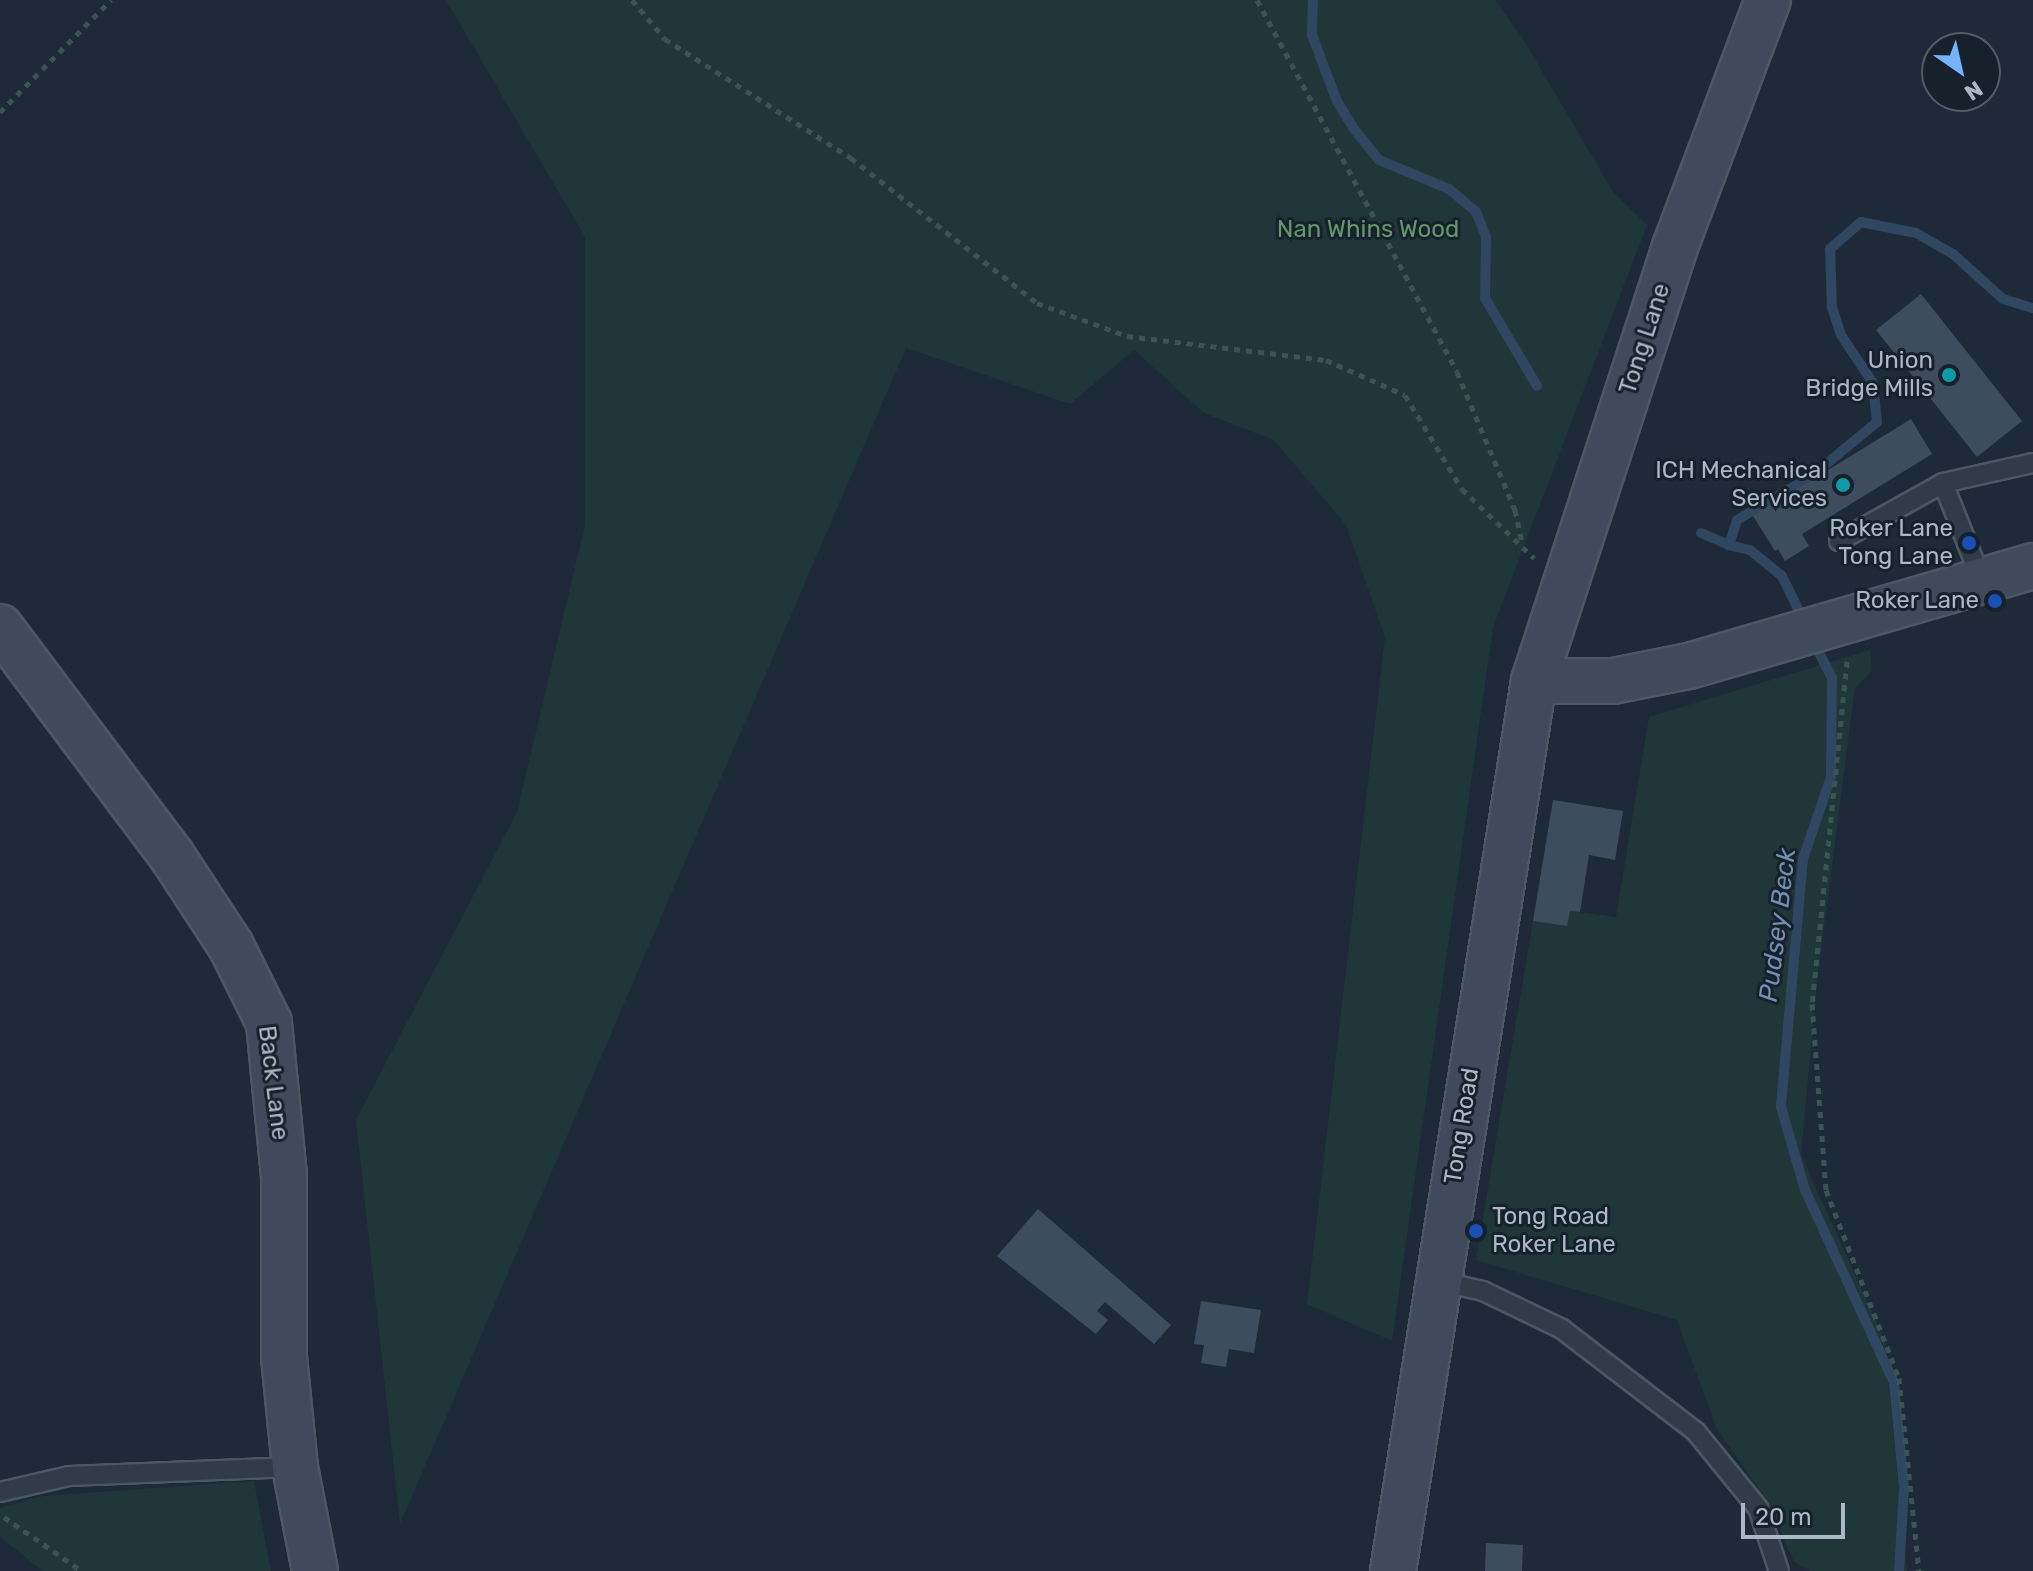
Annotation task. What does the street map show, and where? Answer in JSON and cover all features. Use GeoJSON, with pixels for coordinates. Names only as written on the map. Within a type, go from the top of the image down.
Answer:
{"type":"FeatureCollection","features":[{"type":"Feature","properties":{"kind":"street","name":"Tong Lane"},"geometry":{"type":"LineString","coordinates":[[1534,681],[1675,247],[1768,0]]}},
{"type":"Feature","properties":{"kind":"street"},"geometry":{"type":"LineString","coordinates":[[1534,681],[1613,681],[1785,641],[1839,645],[1982,581],[2033,566]]}},
{"type":"Feature","properties":{"kind":"street","name":"Back Lane"},"geometry":{"type":"LineString","coordinates":[[0,627],[172,856],[231,946],[269,1023],[284,1175],[284,1357],[295,1467],[315,1571]]}},
{"type":"Feature","properties":{"kind":"street","name":"Tong Road"},"geometry":{"type":"LineString","coordinates":[[1393,1571],[1534,681]]}},
{"type":"Feature","properties":{"kind":"lane"},"geometry":{"type":"LineString","coordinates":[[1839,541],[1943,483],[2033,463]]}},
{"type":"Feature","properties":{"kind":"lane"},"geometry":{"type":"LineString","coordinates":[[1943,483],[1982,581]]}},
{"type":"Feature","properties":{"kind":"lane"},"geometry":{"type":"LineString","coordinates":[[1437,1280],[1483,1291],[1562,1329],[1685,1423],[1758,1508],[1779,1571]]}},
{"type":"Feature","properties":{"kind":"lane"},"geometry":{"type":"LineString","coordinates":[[0,1492],[69,1476],[295,1467]]}},
{"type":"Feature","properties":{"kind":"path"},"geometry":{"type":"LineString","coordinates":[[0,112],[111,0]]}},
{"type":"Feature","properties":{"kind":"path"},"geometry":{"type":"LineString","coordinates":[[632,0],[665,39],[851,158],[1037,303],[1127,336],[1326,360],[1405,395],[1462,489],[1522,544],[1515,510],[1457,372],[1257,0]]}},
{"type":"Feature","properties":{"kind":"path"},"geometry":{"type":"LineString","coordinates":[[1839,645],[1812,1004],[1826,1190],[1899,1378],[1919,1571]]}},
{"type":"Feature","properties":{"kind":"path"},"geometry":{"type":"LineString","coordinates":[[0,1514],[82,1571]]}},
{"type":"Feature","properties":{"kind":"green space","name":"Nan Whins Wood"},"geometry":{"type":"Polygon","coordinates":[[[446,0],[1495,0],[1522,37],[1613,192],[1647,225],[1493,627],[1392,1341],[1307,1304],[1385,637],[1346,525],[1274,440],[1204,413],[1134,350],[1070,404],[906,348],[400,1524],[356,1120],[517,812],[585,525],[585,237],[446,0]]]}},
{"type":"Feature","properties":{"kind":"green space"},"geometry":{"type":"Polygon","coordinates":[[[1870,650],[1872,671],[1855,688],[1817,981],[1801,1155],[1884,1339],[1907,1571],[1811,1571],[1794,1562],[1770,1505],[1717,1429],[1677,1320],[1476,1260],[1533,921],[1567,926],[1570,911],[1616,917],[1649,717],[1870,650]]]}},
{"type":"Feature","properties":{"kind":"green space"},"geometry":{"type":"Polygon","coordinates":[[[254,1481],[271,1571],[43,1571],[0,1537],[0,1508],[43,1496],[254,1481]]]}},
{"type":"Feature","properties":{"kind":"building","name":"Union Bridge Mills"},"geometry":{"type":"Polygon","coordinates":[[[1921,294],[2022,421],[1977,457],[1876,330],[1921,294]]]}},
{"type":"Feature","properties":{"kind":"building","name":"ICH Mechanical Services"},"geometry":{"type":"Polygon","coordinates":[[[1911,419],[1932,454],[1802,534],[1809,546],[1785,561],[1753,516],[1911,419]]]}},
{"type":"Feature","properties":{"kind":"building"},"geometry":{"type":"Polygon","coordinates":[[[1553,800],[1623,811],[1615,860],[1589,855],[1580,912],[1570,911],[1567,926],[1533,921],[1553,800]]]}},
{"type":"Feature","properties":{"kind":"building"},"geometry":{"type":"Polygon","coordinates":[[[1038,1209],[1171,1325],[1154,1344],[1105,1302],[1097,1311],[1108,1320],[1096,1334],[997,1256],[1038,1209]]]}},
{"type":"Feature","properties":{"kind":"building"},"geometry":{"type":"Polygon","coordinates":[[[1201,1301],[1261,1310],[1254,1353],[1229,1349],[1226,1367],[1201,1363],[1204,1345],[1194,1344],[1201,1301]]]}},
{"type":"Feature","properties":{"kind":"building"},"geometry":{"type":"Polygon","coordinates":[[[1486,1543],[1523,1545],[1522,1571],[1485,1571],[1486,1543]]]}},
{"type":"Feature","properties":{"kind":"waterway"},"geometry":{"type":"LineString","coordinates":[[1313,0],[1312,35],[1337,101],[1354,129],[1379,160],[1449,189],[1476,212],[1486,237],[1485,298],[1537,386]]}},
{"type":"Feature","properties":{"kind":"waterway","name":"Pudsey Beck"},"geometry":{"type":"LineString","coordinates":[[1804,621],[1782,576],[1750,550],[1729,545],[1737,520],[1813,475],[1877,422],[1873,383],[1841,335],[1832,308],[1830,249],[1861,222],[1916,233],[1953,254],[2003,299],[2033,308]]}},
{"type":"Feature","properties":{"kind":"waterway"},"geometry":{"type":"LineString","coordinates":[[1701,533],[1729,545]]}},
{"type":"Feature","properties":{"kind":"waterway","name":"Pudsey Beck"},"geometry":{"type":"LineString","coordinates":[[1812,639],[1832,678],[1831,777],[1803,859],[1781,1107],[1805,1190],[1894,1383],[1904,1488],[1899,1571]]}},
{"type":"Feature","properties":{"kind":"place","name":"Union Bridge Mills"},"geometry":{"type":"Point","coordinates":[1949,375]}},
{"type":"Feature","properties":{"kind":"place","name":"ICH Mechanical Services"},"geometry":{"type":"Point","coordinates":[1843,485]}},
{"type":"Feature","properties":{"kind":"place","name":"Roker Lane Tong Lane"},"geometry":{"type":"Point","coordinates":[1969,543]}},
{"type":"Feature","properties":{"kind":"place","name":"Roker Lane"},"geometry":{"type":"Point","coordinates":[1995,601]}},
{"type":"Feature","properties":{"kind":"place","name":"Tong Road Roker Lane"},"geometry":{"type":"Point","coordinates":[1476,1231]}}]}
